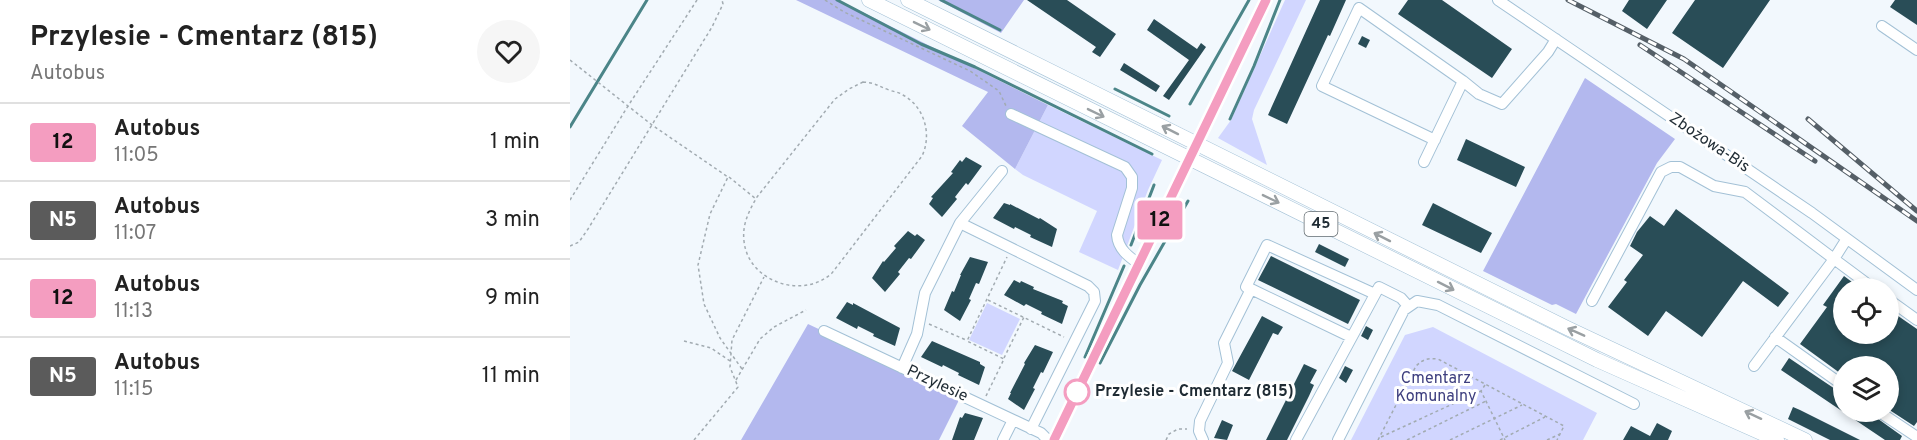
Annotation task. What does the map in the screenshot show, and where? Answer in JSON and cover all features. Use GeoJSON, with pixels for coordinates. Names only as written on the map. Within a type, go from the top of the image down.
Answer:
{"type":"FeatureCollection","features":[{"type":"Feature","properties":{"kind":"main road","name":"45"},"geometry":{"type":"LineString","coordinates":[[869,0],[1597,360],[1778,440]]}},
{"type":"Feature","properties":{"kind":"main road","name":"45"},"geometry":{"type":"LineString","coordinates":[[908,0],[1567,328],[1805,440]]}},
{"type":"Feature","properties":{"kind":"street"},"geometry":{"type":"LineString","coordinates":[[1054,440],[1266,0]]}},
{"type":"Feature","properties":{"kind":"street","name":"Zbożowa-Bis"},"geometry":{"type":"LineString","coordinates":[[1498,0],[1812,213],[1917,290]]}},
{"type":"Feature","properties":{"kind":"street"},"geometry":{"type":"LineString","coordinates":[[1435,140],[1322,86],[1359,8],[1479,94],[1502,104],[1548,52],[1556,39]]}},
{"type":"Feature","properties":{"kind":"street"},"geometry":{"type":"LineString","coordinates":[[1882,26],[1917,51]]}},
{"type":"Feature","properties":{"kind":"street"},"geometry":{"type":"LineString","coordinates":[[1425,162],[1463,81]]}},
{"type":"Feature","properties":{"kind":"street"},"geometry":{"type":"LineString","coordinates":[[1011,114],[1125,167],[1132,177],[1132,188],[1117,236],[1123,251],[1139,264]]}},
{"type":"Feature","properties":{"kind":"street"},"geometry":{"type":"LineString","coordinates":[[1592,301],[1661,172],[1671,167],[1687,170],[1714,186],[1745,192],[1860,278]]}},
{"type":"Feature","properties":{"kind":"street"},"geometry":{"type":"LineString","coordinates":[[902,368],[917,334],[930,281],[960,223],[1002,171]]}},
{"type":"Feature","properties":{"kind":"street"},"geometry":{"type":"LineString","coordinates":[[960,223],[1088,286],[1094,292],[1095,301],[1031,429]]}},
{"type":"Feature","properties":{"kind":"street"},"geometry":{"type":"LineString","coordinates":[[1754,366],[1846,240]]}},
{"type":"Feature","properties":{"kind":"street"},"geometry":{"type":"LineString","coordinates":[[1351,337],[1246,287],[1267,245],[1375,294]]}},
{"type":"Feature","properties":{"kind":"street"},"geometry":{"type":"LineString","coordinates":[[1296,440],[1379,287],[1401,298],[1408,306]]}},
{"type":"Feature","properties":{"kind":"street"},"geometry":{"type":"LineString","coordinates":[[1201,436],[1205,409],[1228,363],[1224,343],[1251,289]]}},
{"type":"Feature","properties":{"kind":"street"},"geometry":{"type":"LineString","coordinates":[[1338,440],[1404,310],[1417,301],[1438,305],[1634,404]]}},
{"type":"Feature","properties":{"kind":"street"},"geometry":{"type":"LineString","coordinates":[[1899,307],[1917,320]]}},
{"type":"Feature","properties":{"kind":"street","name":"Przylesie"},"geometry":{"type":"LineString","coordinates":[[824,331],[1013,420],[1048,440]]}},
{"type":"Feature","properties":{"kind":"street"},"geometry":{"type":"LineString","coordinates":[[1776,337],[1833,378]]}},
{"type":"Feature","properties":{"kind":"street"},"geometry":{"type":"LineString","coordinates":[[1003,440],[1013,420]]}},
{"type":"Feature","properties":{"kind":"street"},"geometry":{"type":"LineString","coordinates":[[1894,422],[1917,437]]}},
{"type":"Feature","properties":{"kind":"path"},"geometry":{"type":"LineString","coordinates":[[570,200],[697,0]]}},
{"type":"Feature","properties":{"kind":"path"},"geometry":{"type":"LineString","coordinates":[[570,246],[579,242],[588,229],[712,27],[723,4],[722,0]]}},
{"type":"Feature","properties":{"kind":"path"},"geometry":{"type":"LineString","coordinates":[[825,0],[844,12],[970,71],[999,91],[1011,114]]}},
{"type":"Feature","properties":{"kind":"path"},"geometry":{"type":"LineString","coordinates":[[570,60],[652,125],[756,199]]}},
{"type":"Feature","properties":{"kind":"path"},"geometry":{"type":"LineString","coordinates":[[863,82],[876,83],[890,91],[902,94],[913,102],[923,117],[927,144],[922,156],[832,273],[824,281],[813,285],[798,286],[764,276],[747,253],[744,242],[744,229],[748,214],[756,199],[835,99],[849,88],[863,82]]}},
{"type":"Feature","properties":{"kind":"path"},"geometry":{"type":"LineString","coordinates":[[728,177],[710,214],[698,265],[704,304],[720,338],[742,369]]}},
{"type":"Feature","properties":{"kind":"path"},"geometry":{"type":"LineString","coordinates":[[967,341],[1011,248]]}},
{"type":"Feature","properties":{"kind":"path"},"geometry":{"type":"LineString","coordinates":[[694,440],[738,387],[730,368],[732,340],[764,276]]}},
{"type":"Feature","properties":{"kind":"path"},"geometry":{"type":"LineString","coordinates":[[987,299],[1075,342]]}},
{"type":"Feature","properties":{"kind":"path"},"geometry":{"type":"LineString","coordinates":[[736,381],[760,339],[774,327],[806,310]]}},
{"type":"Feature","properties":{"kind":"path"},"geometry":{"type":"LineString","coordinates":[[982,406],[1024,317]]}},
{"type":"Feature","properties":{"kind":"path"},"geometry":{"type":"LineString","coordinates":[[920,319],[1004,359]]}},
{"type":"Feature","properties":{"kind":"path"},"geometry":{"type":"LineString","coordinates":[[684,341],[711,348],[730,362]]}},
{"type":"Feature","properties":{"kind":"path"},"geometry":{"type":"LineString","coordinates":[[1379,439],[1416,366],[1421,360],[1431,358],[1438,359],[1564,426],[1557,440]]}},
{"type":"Feature","properties":{"kind":"path"},"geometry":{"type":"LineString","coordinates":[[1379,439],[1481,391],[1486,385]]}},
{"type":"Feature","properties":{"kind":"path"},"geometry":{"type":"LineString","coordinates":[[1481,391],[1505,439]]}},
{"type":"Feature","properties":{"kind":"path"},"geometry":{"type":"LineString","coordinates":[[1407,440],[1486,401]]}},
{"type":"Feature","properties":{"kind":"path"},"geometry":{"type":"LineString","coordinates":[[1450,440],[1523,404]]}},
{"type":"Feature","properties":{"kind":"path"},"geometry":{"type":"LineString","coordinates":[[1500,440],[1546,416]]}},
{"type":"Feature","properties":{"kind":"path"},"geometry":{"type":"LineString","coordinates":[[1166,440],[1169,434],[1178,429],[1201,436]]}},
{"type":"Feature","properties":{"kind":"path"},"geometry":{"type":"LineString","coordinates":[[1547,440],[1560,433]]}},
{"type":"Feature","properties":{"kind":"green space"},"geometry":{"type":"Polygon","coordinates":[[[1285,0],[1306,0],[1254,110],[1252,119],[1267,165],[1218,138],[1231,120],[1285,0]]]}},
{"type":"Feature","properties":{"kind":"green space"},"geometry":{"type":"Polygon","coordinates":[[[1048,105],[1162,160],[1148,190],[1118,270],[1079,252],[1097,211],[1015,169],[1048,105]]]}},
{"type":"Feature","properties":{"kind":"green space"},"geometry":{"type":"Polygon","coordinates":[[[987,303],[1020,319],[1002,355],[969,340],[987,303]]]}},
{"type":"Feature","properties":{"kind":"green space","name":"Cmentarz Komunalny"},"geometry":{"type":"Polygon","coordinates":[[[1433,327],[1597,413],[1583,440],[1351,440],[1405,335],[1433,327]]]}},
{"type":"Feature","properties":{"kind":"shaded area"},"geometry":{"type":"Polygon","coordinates":[[[796,0],[838,0],[1048,105],[1015,169],[962,126],[988,92],[796,0]]]}},
{"type":"Feature","properties":{"kind":"shaded area"},"geometry":{"type":"Polygon","coordinates":[[[938,0],[1024,0],[1001,33],[938,0]]]}},
{"type":"Feature","properties":{"kind":"shaded area"},"geometry":{"type":"Polygon","coordinates":[[[1585,78],[1675,139],[1657,163],[1576,314],[1556,304],[1552,305],[1483,271],[1585,78]]]}},
{"type":"Feature","properties":{"kind":"shaded area"},"geometry":{"type":"Polygon","coordinates":[[[808,324],[961,396],[939,440],[741,440],[808,324]]]}},
{"type":"Feature","properties":{"kind":"building"},"geometry":{"type":"Polygon","coordinates":[[[1027,0],[1067,0],[1116,34],[1100,57],[1092,52],[1096,47],[1027,0]]]}},
{"type":"Feature","properties":{"kind":"building"},"geometry":{"type":"Polygon","coordinates":[[[1320,0],[1346,0],[1287,124],[1268,115],[1320,0]]]}},
{"type":"Feature","properties":{"kind":"building"},"geometry":{"type":"Polygon","coordinates":[[[1408,0],[1442,0],[1512,49],[1492,78],[1398,14],[1408,0]]]}},
{"type":"Feature","properties":{"kind":"building"},"geometry":{"type":"Polygon","coordinates":[[[1629,0],[1667,0],[1647,29],[1622,11],[1629,0]]]}},
{"type":"Feature","properties":{"kind":"building"},"geometry":{"type":"Polygon","coordinates":[[[1695,0],[1770,0],[1723,68],[1672,33],[1695,0]]]}},
{"type":"Feature","properties":{"kind":"building"},"geometry":{"type":"Polygon","coordinates":[[[1895,0],[1917,0],[1917,25],[1890,7],[1895,0]]]}},
{"type":"Feature","properties":{"kind":"building"},"geometry":{"type":"Polygon","coordinates":[[[1154,19],[1197,49],[1201,43],[1206,47],[1169,100],[1163,96],[1189,60],[1147,30],[1154,19]]]}},
{"type":"Feature","properties":{"kind":"building"},"geometry":{"type":"Polygon","coordinates":[[[1362,36],[1370,40],[1366,48],[1358,44],[1362,36]]]}},
{"type":"Feature","properties":{"kind":"building"},"geometry":{"type":"Polygon","coordinates":[[[1124,63],[1160,86],[1156,92],[1120,70],[1124,63]]]}},
{"type":"Feature","properties":{"kind":"building"},"geometry":{"type":"Polygon","coordinates":[[[1466,139],[1525,167],[1516,187],[1457,160],[1466,139]]]}},
{"type":"Feature","properties":{"kind":"building"},"geometry":{"type":"Polygon","coordinates":[[[966,157],[982,166],[968,185],[966,183],[955,197],[957,199],[942,217],[929,204],[933,198],[931,197],[953,173],[951,172],[960,160],[962,162],[966,157]]]}},
{"type":"Feature","properties":{"kind":"building"},"geometry":{"type":"Polygon","coordinates":[[[1004,203],[1040,218],[1057,229],[1052,247],[993,218],[1004,203]]]}},
{"type":"Feature","properties":{"kind":"building"},"geometry":{"type":"Polygon","coordinates":[[[1433,203],[1492,233],[1481,253],[1422,225],[1433,203]]]}},
{"type":"Feature","properties":{"kind":"building"},"geometry":{"type":"Polygon","coordinates":[[[1676,209],[1789,293],[1778,307],[1743,281],[1702,337],[1666,311],[1648,336],[1608,307],[1627,282],[1624,280],[1643,255],[1630,246],[1637,232],[1650,216],[1664,226],[1676,209]]]}},
{"type":"Feature","properties":{"kind":"building"},"geometry":{"type":"Polygon","coordinates":[[[908,231],[925,240],[898,272],[900,274],[885,292],[872,278],[883,261],[896,248],[894,246],[908,231]]]}},
{"type":"Feature","properties":{"kind":"building"},"geometry":{"type":"Polygon","coordinates":[[[1319,244],[1349,259],[1345,267],[1315,252],[1319,244]]]}},
{"type":"Feature","properties":{"kind":"building"},"geometry":{"type":"Polygon","coordinates":[[[1271,256],[1360,300],[1348,324],[1258,280],[1271,256]]]}},
{"type":"Feature","properties":{"kind":"building"},"geometry":{"type":"Polygon","coordinates":[[[970,257],[988,262],[979,284],[976,283],[969,299],[971,300],[960,321],[944,310],[970,257]]]}},
{"type":"Feature","properties":{"kind":"building"},"geometry":{"type":"Polygon","coordinates":[[[1014,280],[1020,283],[1021,281],[1034,287],[1033,289],[1063,301],[1062,303],[1068,306],[1062,324],[1004,295],[1014,280]]]}},
{"type":"Feature","properties":{"kind":"building"},"geometry":{"type":"Polygon","coordinates":[[[1833,291],[1833,344],[1899,344],[1899,317],[1917,329],[1917,422],[1914,426],[1899,416],[1899,356],[1833,356],[1833,368],[1800,344],[1827,307],[1823,305],[1833,291]]]}},
{"type":"Feature","properties":{"kind":"building"},"geometry":{"type":"Polygon","coordinates":[[[847,302],[900,328],[895,346],[858,326],[857,329],[836,318],[847,302]]]}},
{"type":"Feature","properties":{"kind":"building"},"geometry":{"type":"Polygon","coordinates":[[[1262,316],[1283,327],[1278,335],[1273,333],[1249,380],[1232,371],[1262,316]]]}},
{"type":"Feature","properties":{"kind":"building"},"geometry":{"type":"Polygon","coordinates":[[[1366,326],[1373,330],[1368,340],[1361,336],[1366,326]]]}},
{"type":"Feature","properties":{"kind":"building"},"geometry":{"type":"Polygon","coordinates":[[[932,341],[980,362],[985,367],[979,385],[943,365],[942,367],[921,357],[932,341]]]}},
{"type":"Feature","properties":{"kind":"building"},"geometry":{"type":"Polygon","coordinates":[[[1035,345],[1053,352],[1024,410],[1008,399],[1035,345]]]}},
{"type":"Feature","properties":{"kind":"building"},"geometry":{"type":"Polygon","coordinates":[[[1789,358],[1833,388],[1833,405],[1781,370],[1789,358]]]}},
{"type":"Feature","properties":{"kind":"building"},"geometry":{"type":"Polygon","coordinates":[[[1304,364],[1317,370],[1310,383],[1314,385],[1287,440],[1266,440],[1304,364]]]}},
{"type":"Feature","properties":{"kind":"building"},"geometry":{"type":"Polygon","coordinates":[[[1345,366],[1353,370],[1346,383],[1339,378],[1345,366]]]}},
{"type":"Feature","properties":{"kind":"building"},"geometry":{"type":"Polygon","coordinates":[[[1793,407],[1860,440],[1830,440],[1788,419],[1793,407]]]}},
{"type":"Feature","properties":{"kind":"building"},"geometry":{"type":"Polygon","coordinates":[[[965,413],[983,418],[974,440],[952,440],[960,417],[962,418],[965,413]]]}},
{"type":"Feature","properties":{"kind":"building"},"geometry":{"type":"Polygon","coordinates":[[[1222,420],[1233,425],[1227,440],[1214,438],[1222,420]]]}},
{"type":"Feature","properties":{"kind":"building"},"geometry":{"type":"Polygon","coordinates":[[[1858,422],[1882,422],[1902,436],[1900,440],[1885,440],[1858,422]]]}},
{"type":"Feature","properties":{"kind":"building"},"geometry":{"type":"Polygon","coordinates":[[[1657,423],[1672,431],[1668,440],[1623,440],[1631,426],[1650,436],[1657,423]]]}},
{"type":"Feature","properties":{"kind":"waterway"},"geometry":{"type":"LineString","coordinates":[[570,127],[647,0]]}},
{"type":"Feature","properties":{"kind":"waterway"},"geometry":{"type":"LineString","coordinates":[[837,0],[921,44],[975,67],[1152,154]]}},
{"type":"Feature","properties":{"kind":"waterway"},"geometry":{"type":"LineString","coordinates":[[941,0],[1000,30]]}},
{"type":"Feature","properties":{"kind":"waterway"},"geometry":{"type":"LineString","coordinates":[[1190,104],[1249,0]]}},
{"type":"Feature","properties":{"kind":"waterway"},"geometry":{"type":"LineString","coordinates":[[1230,119],[1280,0]]}},
{"type":"Feature","properties":{"kind":"waterway"},"geometry":{"type":"LineString","coordinates":[[1115,89],[1169,116]]}},
{"type":"Feature","properties":{"kind":"waterway"},"geometry":{"type":"LineString","coordinates":[[1131,245],[1154,185]]}},
{"type":"Feature","properties":{"kind":"waterway"},"geometry":{"type":"LineString","coordinates":[[1100,363],[1140,285],[1188,201]]}},
{"type":"Feature","properties":{"kind":"waterway"},"geometry":{"type":"LineString","coordinates":[[1085,357],[1124,266]]}},
{"type":"Feature","properties":{"kind":"railway"},"geometry":{"type":"LineString","coordinates":[[1568,0],[1684,59],[1917,221]]}},
{"type":"Feature","properties":{"kind":"railway"},"geometry":{"type":"LineString","coordinates":[[1640,45],[1815,161]]}},
{"type":"Feature","properties":{"kind":"railway"},"geometry":{"type":"LineString","coordinates":[[1808,119],[1917,211]]}},
{"type":"Feature","properties":{"kind":"bus line","name":"12"},"geometry":{"type":"LineString","coordinates":[[1054,440],[1266,0]]}},
{"type":"Feature","properties":{"kind":"place","name":"Przylesie - Cmentarz (815)"},"geometry":{"type":"Point","coordinates":[1077,392]}}]}
